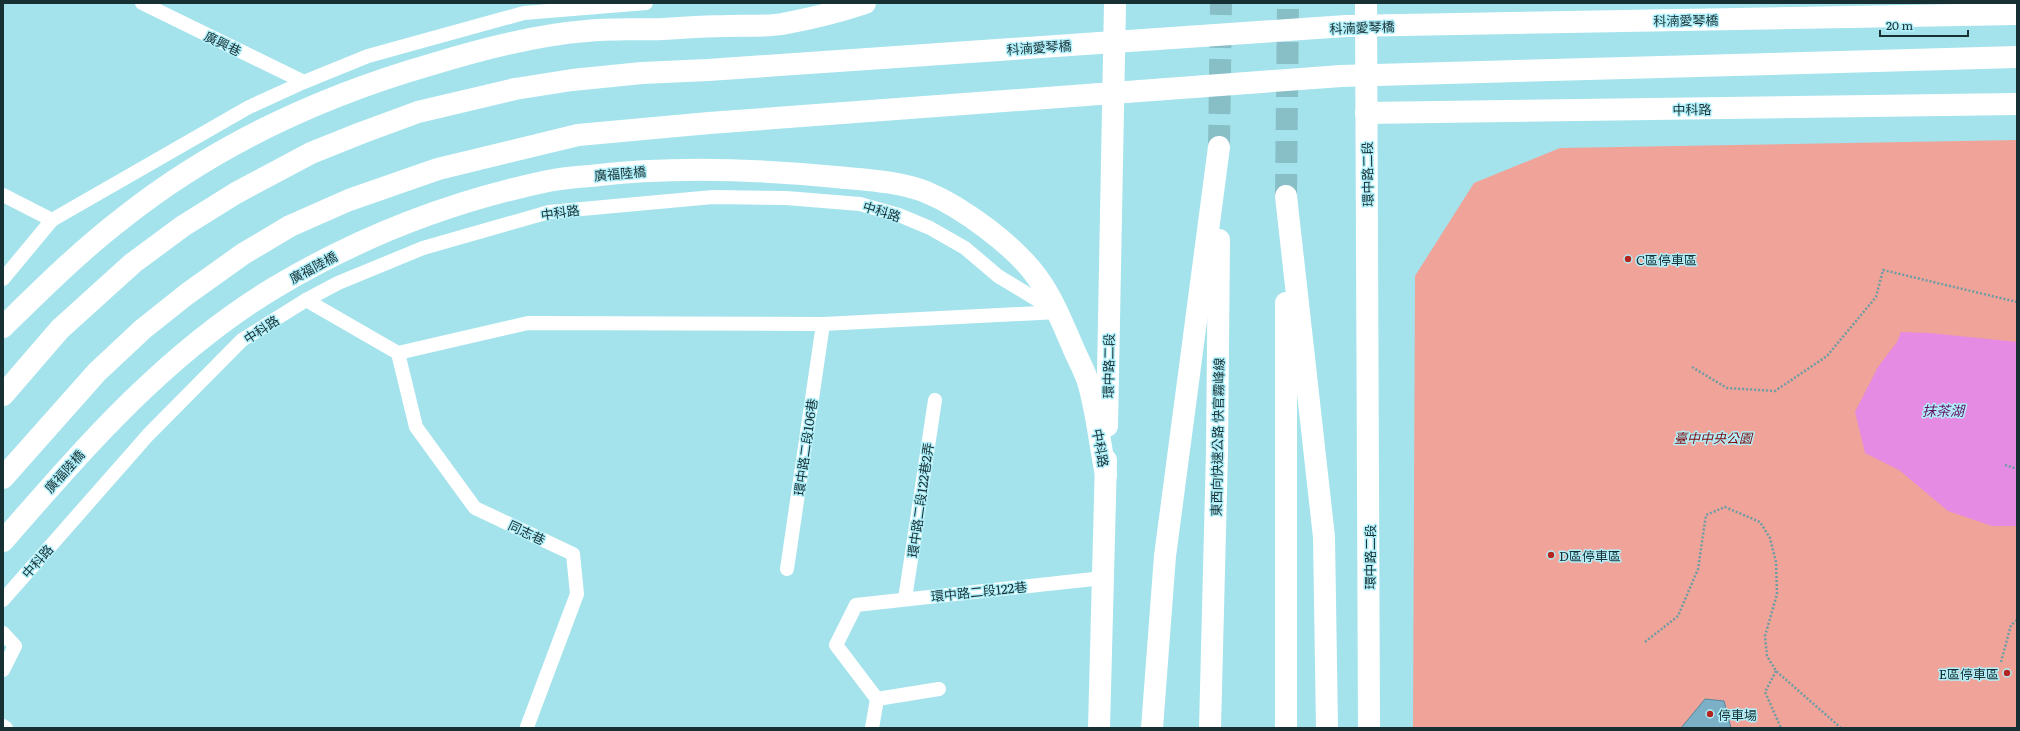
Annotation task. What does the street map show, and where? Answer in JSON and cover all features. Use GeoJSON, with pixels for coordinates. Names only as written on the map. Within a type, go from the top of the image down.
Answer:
{"type":"FeatureCollection","features":[{"type":"Feature","properties":{"kind":"main road"},"geometry":{"type":"LineString","coordinates":[[3,327],[87,248],[122,218],[205,160],[247,136],[304,109],[395,75],[485,49],[529,40],[586,31],[780,24],[865,3]]}},
{"type":"Feature","properties":{"kind":"main road","name":"環中路二段"},"geometry":{"type":"LineString","coordinates":[[1099,728],[1106,475],[1115,3]]}},
{"type":"Feature","properties":{"kind":"main road","name":"環中路二段"},"geometry":{"type":"LineString","coordinates":[[1366,3],[1369,728]]}},
{"type":"Feature","properties":{"kind":"main road","name":"科湳愛琴橋"},"geometry":{"type":"LineString","coordinates":[[3,395],[60,329],[133,263],[183,226],[236,193],[311,153],[361,133],[418,112],[515,90],[572,80],[642,73],[708,70],[1346,26],[2017,14]]}},
{"type":"Feature","properties":{"kind":"main road"},"geometry":{"type":"LineString","coordinates":[[3,478],[97,372],[143,329],[187,294],[243,254],[290,226],[349,200],[438,169],[506,151],[578,135],[1341,76],[2017,57]]}},
{"type":"Feature","properties":{"kind":"main road","name":"中科路"},"geometry":{"type":"LineString","coordinates":[[1366,113],[2017,104]]}},
{"type":"Feature","properties":{"kind":"main road","name":"東西向快速公路 快官霧峰線"},"geometry":{"type":"LineString","coordinates":[[1152,728],[1164,556],[1219,147],[1217,452],[1210,728]]}},
{"type":"Feature","properties":{"kind":"main road","name":"廣福陸橋"},"geometry":{"type":"LineString","coordinates":[[3,541],[68,466],[126,404],[181,354],[226,319],[273,289],[315,265],[409,220],[457,204],[550,180],[654,170],[713,170],[785,172],[899,184],[926,192],[982,225],[1010,247],[1036,276],[1058,312]]}},
{"type":"Feature","properties":{"kind":"main road"},"geometry":{"type":"LineString","coordinates":[[1286,728],[1286,196],[1324,537],[1328,728]]}},
{"type":"Feature","properties":{"kind":"main road","name":"中科路"},"geometry":{"type":"LineString","coordinates":[[1058,312],[1089,383],[1106,475]]}},
{"type":"Feature","properties":{"kind":"lane","name":"廣興巷"},"geometry":{"type":"LineString","coordinates":[[142,3],[304,82]]}},
{"type":"Feature","properties":{"kind":"lane"},"geometry":{"type":"LineString","coordinates":[[3,279],[52,220],[249,107],[304,82],[368,56],[524,13],[646,3]]}},
{"type":"Feature","properties":{"kind":"lane"},"geometry":{"type":"LineString","coordinates":[[3,195],[52,220]]}},
{"type":"Feature","properties":{"kind":"lane","name":"中科路"},"geometry":{"type":"LineString","coordinates":[[3,600],[148,434],[242,340],[306,300],[338,283],[423,248],[549,212],[713,197],[786,198],[860,204],[930,228],[965,248],[998,276],[1058,312]]}},
{"type":"Feature","properties":{"kind":"lane"},"geometry":{"type":"LineString","coordinates":[[306,300],[398,353],[528,323],[823,324],[1058,312]]}},
{"type":"Feature","properties":{"kind":"lane","name":"環中路二段106巷"},"geometry":{"type":"LineString","coordinates":[[787,569],[823,324]]}},
{"type":"Feature","properties":{"kind":"lane","name":"同志巷"},"geometry":{"type":"LineString","coordinates":[[398,353],[416,427],[474,508],[573,554],[577,594],[527,727]]}},
{"type":"Feature","properties":{"kind":"lane","name":"環中路二段122巷2弄"},"geometry":{"type":"LineString","coordinates":[[905,599],[935,400]]}},
{"type":"Feature","properties":{"kind":"lane","name":"環中路二段122巷"},"geometry":{"type":"LineString","coordinates":[[877,699],[836,645],[856,605],[1103,578]]}},
{"type":"Feature","properties":{"kind":"lane"},"geometry":{"type":"LineString","coordinates":[[3,633],[16,646],[3,670]]}},
{"type":"Feature","properties":{"kind":"lane"},"geometry":{"type":"LineString","coordinates":[[872,728],[877,699],[938,689]]}},
{"type":"Feature","properties":{"kind":"path"},"geometry":{"type":"LineString","coordinates":[[1692,367],[1727,388],[1775,391],[1827,356],[1876,297],[1883,270],[2017,302]]}},
{"type":"Feature","properties":{"kind":"path"},"geometry":{"type":"LineString","coordinates":[[2006,465],[2017,469]]}},
{"type":"Feature","properties":{"kind":"path"},"geometry":{"type":"LineString","coordinates":[[1645,642],[1678,616],[1698,569],[1706,515],[1725,507],[1760,522],[1770,538],[1776,562],[1777,594],[1765,636],[1766,656],[1776,671],[1841,728]]}},
{"type":"Feature","properties":{"kind":"path"},"geometry":{"type":"LineString","coordinates":[[2001,662],[2012,625],[2017,620]]}},
{"type":"Feature","properties":{"kind":"path"},"geometry":{"type":"LineString","coordinates":[[1776,671],[1765,692],[1781,728]]}},
{"type":"Feature","properties":{"kind":"green space","name":"臺中中央公園"},"geometry":{"type":"Polygon","coordinates":[[[2017,140],[2017,728],[1413,728],[1415,276],[1474,183],[1560,148],[2017,140]]]}},
{"type":"Feature","properties":{"kind":"water","name":"抹茶湖"},"geometry":{"type":"Polygon","coordinates":[[[1901,332],[1930,333],[2017,342],[2017,526],[1992,526],[1948,511],[1899,470],[1865,453],[1855,412],[1878,367],[1897,342],[1901,332]]]}},
{"type":"Feature","properties":{"kind":"building","name":"停車場"},"geometry":{"type":"Polygon","coordinates":[[[1705,699],[1724,701],[1731,728],[1681,728],[1705,699]]]}},
{"type":"Feature","properties":{"kind":"tunnel"},"geometry":{"type":"LineString","coordinates":[[1219,147],[1221,3]]}},
{"type":"Feature","properties":{"kind":"tunnel"},"geometry":{"type":"LineString","coordinates":[[1286,196],[1288,3]]}},
{"type":"Feature","properties":{"kind":"place","name":"C區停車區"},"geometry":{"type":"Point","coordinates":[1628,259]}},
{"type":"Feature","properties":{"kind":"place","name":"D區停車區"},"geometry":{"type":"Point","coordinates":[1551,555]}},
{"type":"Feature","properties":{"kind":"place","name":"E區停車區"},"geometry":{"type":"Point","coordinates":[2007,673]}},
{"type":"Feature","properties":{"kind":"place","name":"停車場"},"geometry":{"type":"Point","coordinates":[1710,714]}}]}
